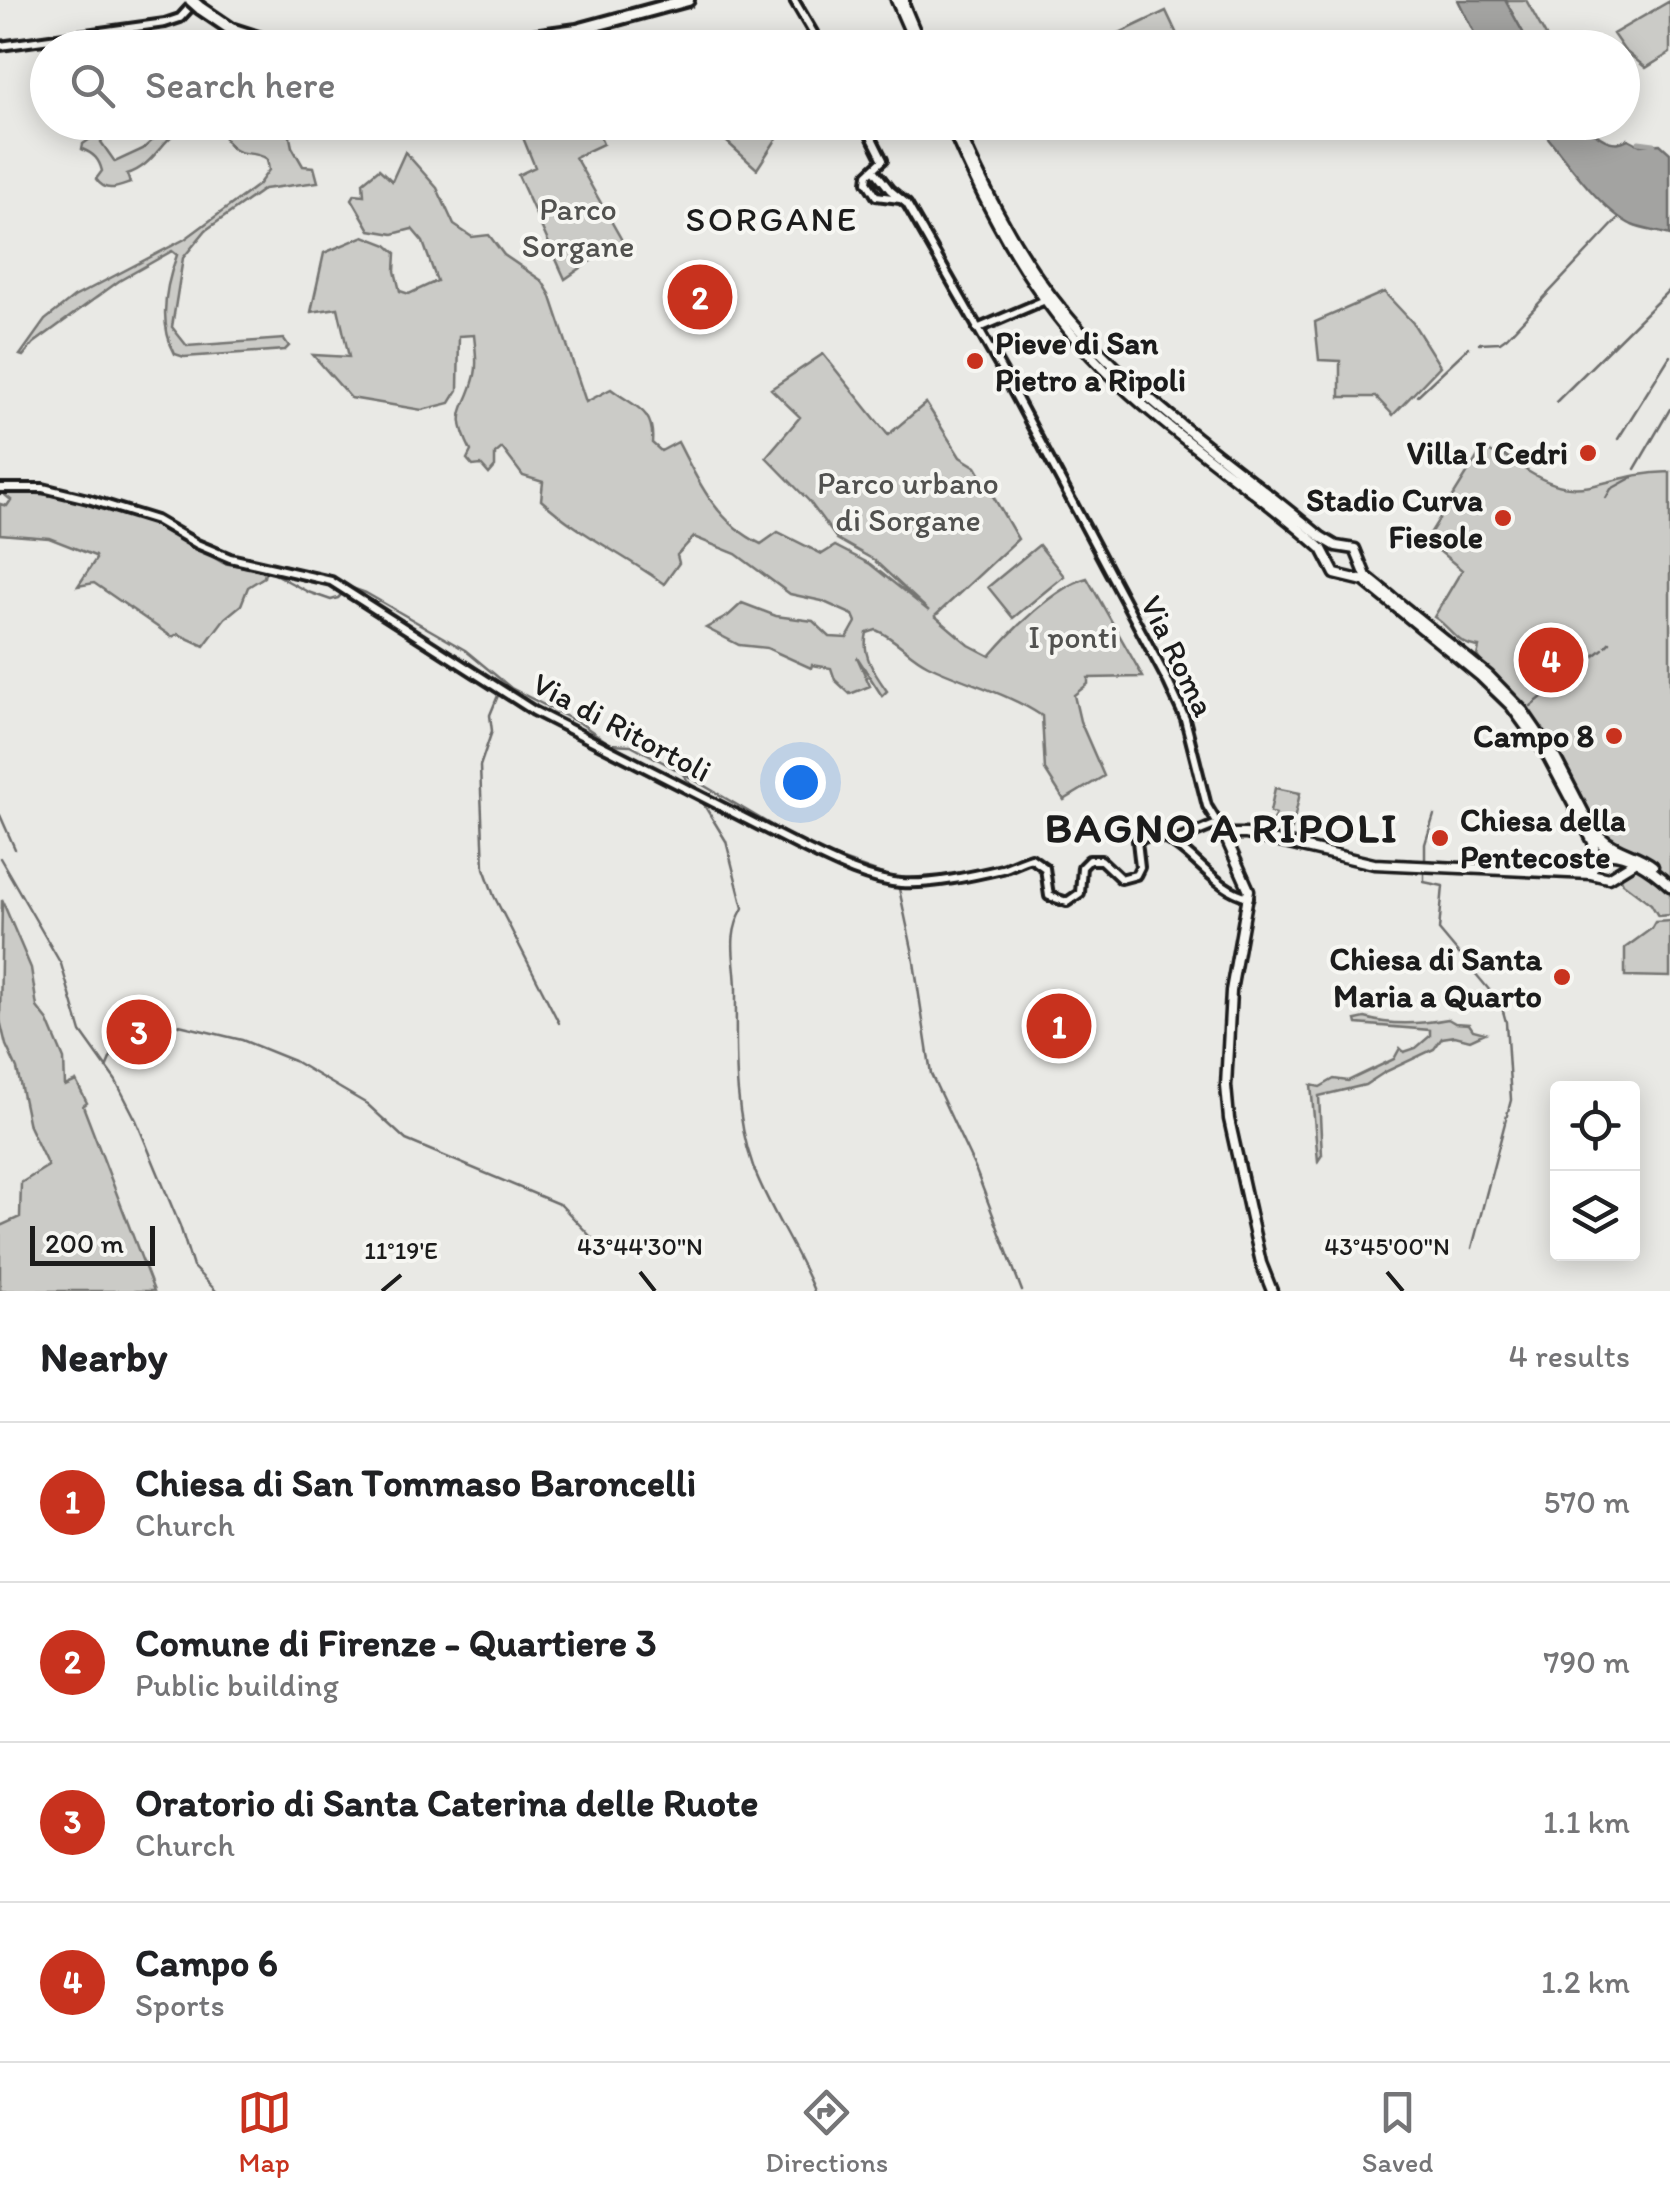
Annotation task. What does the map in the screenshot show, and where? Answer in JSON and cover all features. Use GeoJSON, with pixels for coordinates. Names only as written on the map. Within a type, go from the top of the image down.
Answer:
{"type":"FeatureCollection","features":[{"type":"Feature","properties":{"kind":"highway"},"geometry":{"type":"LineString","coordinates":[[542,30],[588,23],[668,0]]}},
{"type":"Feature","properties":{"kind":"highway"},"geometry":{"type":"LineString","coordinates":[[573,30],[688,0]]}},
{"type":"Feature","properties":{"kind":"highway"},"geometry":{"type":"LineString","coordinates":[[197,4],[232,30]]}},
{"type":"Feature","properties":{"kind":"main road"},"geometry":{"type":"LineString","coordinates":[[901,3],[909,30]]}},
{"type":"Feature","properties":{"kind":"main road"},"geometry":{"type":"LineString","coordinates":[[901,3],[912,30]]}},
{"type":"Feature","properties":{"kind":"main road"},"geometry":{"type":"LineString","coordinates":[[960,140],[999,229],[1048,298],[1117,382],[1312,540],[1335,574],[1364,581],[1486,681],[1512,706],[1548,757],[1592,839],[1597,867],[1612,877],[1634,862]]}},
{"type":"Feature","properties":{"kind":"main road"},"geometry":{"type":"LineString","coordinates":[[1048,298],[1132,383],[1321,537],[1355,549],[1366,576],[1488,675],[1548,745],[1590,824],[1620,868]]}},
{"type":"Feature","properties":{"kind":"main road"},"geometry":{"type":"LineString","coordinates":[[1328,559],[1339,546]]}},
{"type":"Feature","properties":{"kind":"main road"},"geometry":{"type":"LineString","coordinates":[[1350,576],[1360,564]]}},
{"type":"Feature","properties":{"kind":"main road"},"geometry":{"type":"LineString","coordinates":[[1590,824],[1611,846],[1645,859],[1668,884]]}},
{"type":"Feature","properties":{"kind":"main road"},"geometry":{"type":"LineString","coordinates":[[1224,834],[1246,834],[1370,864],[1582,874],[1613,854]]}},
{"type":"Feature","properties":{"kind":"main road","name":"Via Roma"},"geometry":{"type":"LineString","coordinates":[[1224,834],[1248,881],[1249,898],[1231,991],[1226,1092],[1229,1122],[1261,1263],[1272,1291]]}},
{"type":"Feature","properties":{"kind":"main road"},"geometry":{"type":"LineString","coordinates":[[1613,854],[1647,866],[1668,884]]}},
{"type":"Feature","properties":{"kind":"street"},"geometry":{"type":"LineString","coordinates":[[794,0],[812,30]]}},
{"type":"Feature","properties":{"kind":"street"},"geometry":{"type":"LineString","coordinates":[[115,30],[165,23],[180,18],[197,4]]}},
{"type":"Feature","properties":{"kind":"street"},"geometry":{"type":"LineString","coordinates":[[0,46],[30,42]]}},
{"type":"Feature","properties":{"kind":"street"},"geometry":{"type":"LineString","coordinates":[[874,140],[883,158],[881,165],[867,176],[867,182],[874,195],[887,193]]}},
{"type":"Feature","properties":{"kind":"street","name":"Via Roma"},"geometry":{"type":"LineString","coordinates":[[874,170],[881,174],[887,193],[902,199],[1022,405],[1168,682],[1185,720],[1202,788],[1224,834]]}},
{"type":"Feature","properties":{"kind":"street"},"geometry":{"type":"LineString","coordinates":[[977,329],[1048,298]]}},
{"type":"Feature","properties":{"kind":"street","name":"Via di Ritortoli"},"geometry":{"type":"LineString","coordinates":[[0,488],[43,488],[118,508],[156,520],[220,554],[324,578],[534,711],[798,846],[886,881],[908,883],[956,877],[996,870],[1031,858],[1045,868],[1049,896],[1067,902],[1080,893],[1082,867],[1089,860],[1103,862],[1122,879],[1136,875],[1140,867],[1137,843],[1144,836],[1155,834],[1174,841]]}},
{"type":"Feature","properties":{"kind":"street"},"geometry":{"type":"LineString","coordinates":[[1174,841],[1217,824]]}},
{"type":"Feature","properties":{"kind":"street"},"geometry":{"type":"LineString","coordinates":[[1174,841],[1218,880],[1249,898]]}},
{"type":"Feature","properties":{"kind":"green space"},"geometry":{"type":"Polygon","coordinates":[[[1505,0],[1526,0],[1543,30],[1522,30],[1505,0]]]}},
{"type":"Feature","properties":{"kind":"green space"},"geometry":{"type":"Polygon","coordinates":[[[1670,1],[1670,53],[1646,68],[1640,63],[1640,30],[1620,30],[1670,1]]]}},
{"type":"Feature","properties":{"kind":"green space"},"geometry":{"type":"Polygon","coordinates":[[[1166,11],[1175,30],[1126,30],[1166,11]]]}},
{"type":"Feature","properties":{"kind":"green space"},"geometry":{"type":"Polygon","coordinates":[[[102,140],[115,162],[153,140],[168,140],[147,163],[127,174],[130,183],[111,188],[96,179],[102,171],[93,155],[82,149],[83,144],[102,140]]]}},
{"type":"Feature","properties":{"kind":"green space"},"geometry":{"type":"Polygon","coordinates":[[[226,140],[291,140],[303,166],[314,167],[318,182],[264,189],[206,230],[183,258],[172,327],[187,346],[284,339],[289,346],[285,350],[184,357],[175,354],[165,317],[169,280],[177,255],[172,251],[119,281],[20,355],[45,320],[74,297],[185,239],[258,185],[269,170],[267,159],[235,150],[226,140]]]}},
{"type":"Feature","properties":{"kind":"green space","name":"Parco Sorgane"},"geometry":{"type":"Polygon","coordinates":[[[524,140],[601,140],[603,144],[575,157],[624,244],[565,279],[518,175],[535,167],[524,140]]]}},
{"type":"Feature","properties":{"kind":"green space"},"geometry":{"type":"Polygon","coordinates":[[[725,140],[776,140],[757,169],[725,140]]]}},
{"type":"Feature","properties":{"kind":"green space"},"geometry":{"type":"Polygon","coordinates":[[[405,152],[437,188],[454,225],[472,237],[489,235],[504,255],[542,281],[550,294],[586,402],[611,389],[641,410],[650,423],[652,443],[661,451],[678,442],[711,500],[746,536],[761,544],[778,532],[822,554],[835,546],[870,564],[929,611],[874,560],[837,539],[809,501],[766,457],[800,417],[771,389],[823,354],[888,435],[926,403],[960,457],[976,467],[1018,539],[935,616],[969,645],[990,656],[1048,600],[1087,578],[1143,677],[1088,678],[1088,684],[1074,695],[1080,721],[1104,776],[1064,800],[1045,770],[1042,716],[928,665],[876,630],[867,633],[866,649],[870,664],[887,691],[882,696],[857,657],[870,686],[850,694],[835,680],[831,668],[811,668],[767,648],[739,645],[706,628],[742,603],[776,616],[813,621],[830,637],[847,638],[856,622],[853,615],[822,601],[790,594],[736,554],[694,537],[677,555],[679,563],[664,584],[555,512],[541,500],[543,482],[523,476],[502,448],[495,454],[495,467],[489,474],[481,465],[473,466],[467,459],[471,451],[461,419],[476,370],[474,335],[459,336],[458,390],[450,403],[422,410],[351,398],[313,355],[349,357],[338,308],[311,312],[324,253],[364,236],[396,253],[400,291],[409,294],[437,281],[423,242],[412,229],[393,234],[370,230],[352,199],[355,194],[364,195],[363,182],[379,169],[392,181],[405,152]]]}},
{"type":"Feature","properties":{"kind":"green space"},"geometry":{"type":"Polygon","coordinates":[[[1384,292],[1413,323],[1440,366],[1393,415],[1376,397],[1340,397],[1340,361],[1319,360],[1315,322],[1384,292]]]}},
{"type":"Feature","properties":{"kind":"green space"},"geometry":{"type":"Polygon","coordinates":[[[1483,448],[1499,457],[1506,456],[1553,484],[1571,487],[1670,472],[1670,881],[1652,864],[1599,833],[1477,656],[1479,647],[1459,640],[1434,617],[1462,570],[1426,540],[1483,448]]]}},
{"type":"Feature","properties":{"kind":"green space"},"geometry":{"type":"Polygon","coordinates":[[[35,490],[154,522],[219,558],[266,568],[264,577],[248,587],[241,605],[225,618],[204,646],[178,634],[172,637],[94,583],[78,586],[95,556],[49,538],[0,534],[0,504],[7,506],[11,500],[0,491],[35,490]]]}},
{"type":"Feature","properties":{"kind":"green space"},"geometry":{"type":"Polygon","coordinates":[[[1039,545],[1064,576],[1013,618],[988,587],[1039,545]]]}},
{"type":"Feature","properties":{"kind":"green space"},"geometry":{"type":"Polygon","coordinates":[[[1275,788],[1300,793],[1292,829],[1270,825],[1276,814],[1270,812],[1275,788]]]}},
{"type":"Feature","properties":{"kind":"green space"},"geometry":{"type":"Polygon","coordinates":[[[1634,865],[1651,873],[1670,890],[1670,915],[1658,916],[1651,904],[1623,883],[1624,868],[1634,865]]]}},
{"type":"Feature","properties":{"kind":"green space"},"geometry":{"type":"Polygon","coordinates":[[[2,900],[31,968],[37,1007],[48,1021],[64,1059],[65,1086],[76,1081],[87,1103],[83,1106],[154,1291],[0,1291],[0,1226],[20,1217],[21,1183],[48,1166],[29,1126],[17,1069],[0,1020],[2,900]]]}},
{"type":"Feature","properties":{"kind":"green space"},"geometry":{"type":"Polygon","coordinates":[[[1670,921],[1670,977],[1625,976],[1625,948],[1655,922],[1670,921]]]}},
{"type":"Feature","properties":{"kind":"green space"},"geometry":{"type":"Polygon","coordinates":[[[1448,1019],[1485,1033],[1470,1040],[1442,1038],[1434,1049],[1365,1085],[1319,1096],[1322,1155],[1318,1161],[1311,1085],[1320,1087],[1334,1079],[1348,1081],[1394,1059],[1400,1048],[1404,1052],[1416,1048],[1430,1036],[1430,1030],[1357,1024],[1356,1020],[1406,1023],[1448,1019]]]}},
{"type":"Feature","properties":{"kind":"shaded area"},"geometry":{"type":"Polygon","coordinates":[[[1458,0],[1505,0],[1522,30],[1473,30],[1458,0]]]}},
{"type":"Feature","properties":{"kind":"shaded area"},"geometry":{"type":"Polygon","coordinates":[[[1550,140],[1660,144],[1670,153],[1670,235],[1632,225],[1619,217],[1550,140]]]}},
{"type":"Feature","properties":{"kind":"waterway"},"geometry":{"type":"LineString","coordinates":[[1639,142],[1654,144]]}},
{"type":"Feature","properties":{"kind":"waterway"},"geometry":{"type":"LineString","coordinates":[[1479,343],[1500,342],[1507,337],[1619,218]]}},
{"type":"Feature","properties":{"kind":"waterway"},"geometry":{"type":"LineString","coordinates":[[1556,402],[1670,289]]}},
{"type":"Feature","properties":{"kind":"waterway"},"geometry":{"type":"LineString","coordinates":[[1417,396],[1469,347]]}},
{"type":"Feature","properties":{"kind":"waterway"},"geometry":{"type":"LineString","coordinates":[[1618,439],[1670,356]]}},
{"type":"Feature","properties":{"kind":"waterway"},"geometry":{"type":"LineString","coordinates":[[1635,469],[1670,409]]}},
{"type":"Feature","properties":{"kind":"waterway"},"geometry":{"type":"LineString","coordinates":[[1606,498],[1611,489],[1633,477]]}},
{"type":"Feature","properties":{"kind":"waterway"},"geometry":{"type":"LineString","coordinates":[[0,494],[61,497],[164,528]]}},
{"type":"Feature","properties":{"kind":"waterway"},"geometry":{"type":"LineString","coordinates":[[179,537],[223,563],[269,571],[331,600],[349,587],[366,593],[465,650],[511,688],[583,725],[610,744],[631,745],[670,766],[682,773],[693,788]]}},
{"type":"Feature","properties":{"kind":"waterway"},"geometry":{"type":"LineString","coordinates":[[1606,646],[1610,642]]}},
{"type":"Feature","properties":{"kind":"waterway"},"geometry":{"type":"LineString","coordinates":[[1537,701],[1603,649]]}},
{"type":"Feature","properties":{"kind":"waterway"},"geometry":{"type":"LineString","coordinates":[[499,693],[490,715],[492,731],[480,766],[484,868],[494,896],[559,1023]]}},
{"type":"Feature","properties":{"kind":"waterway"},"geometry":{"type":"LineString","coordinates":[[1531,706],[1535,703]]}},
{"type":"Feature","properties":{"kind":"waterway"},"geometry":{"type":"LineString","coordinates":[[686,775],[790,836],[893,878]]}},
{"type":"Feature","properties":{"kind":"waterway"},"geometry":{"type":"LineString","coordinates":[[701,800],[726,841],[743,908],[733,949],[737,1079],[747,1145],[759,1181],[814,1291]]}},
{"type":"Feature","properties":{"kind":"waterway"},"geometry":{"type":"LineString","coordinates":[[0,815],[15,849]]}},
{"type":"Feature","properties":{"kind":"waterway"},"geometry":{"type":"LineString","coordinates":[[1425,861],[1425,844],[1434,815]]}},
{"type":"Feature","properties":{"kind":"waterway"},"geometry":{"type":"LineString","coordinates":[[0,858],[61,964],[81,1032],[116,1081],[136,1120],[193,1267],[216,1291]]}},
{"type":"Feature","properties":{"kind":"waterway"},"geometry":{"type":"LineString","coordinates":[[1424,869],[1424,882],[1443,886],[1439,930],[1501,1004],[1506,1022],[1511,1100],[1472,1248]]}},
{"type":"Feature","properties":{"kind":"waterway"},"geometry":{"type":"LineString","coordinates":[[898,884],[931,1074],[975,1168],[1022,1291]]}},
{"type":"Feature","properties":{"kind":"waterway"},"geometry":{"type":"LineString","coordinates":[[106,1068],[129,1013],[242,1040],[294,1061],[367,1104],[406,1140],[561,1205],[592,1238]]}},
{"type":"Feature","properties":{"kind":"place","name":"Comune di Firenze - Quartiere 3"},"geometry":{"type":"Point","coordinates":[700,297]}},
{"type":"Feature","properties":{"kind":"place","name":"Pieve di San Pietro a Ripoli"},"geometry":{"type":"Point","coordinates":[975,361]}},
{"type":"Feature","properties":{"kind":"place","name":"Villa I Cedri"},"geometry":{"type":"Point","coordinates":[1588,453]}},
{"type":"Feature","properties":{"kind":"place","name":"Stadio Curva Fiesole"},"geometry":{"type":"Point","coordinates":[1503,518]}},
{"type":"Feature","properties":{"kind":"place","name":"Campo 6"},"geometry":{"type":"Point","coordinates":[1551,660]}},
{"type":"Feature","properties":{"kind":"place","name":"Campo 8"},"geometry":{"type":"Point","coordinates":[1614,736]}},
{"type":"Feature","properties":{"kind":"place","name":"Chiesa della Pentecoste"},"geometry":{"type":"Point","coordinates":[1440,838]}},
{"type":"Feature","properties":{"kind":"place","name":"Chiesa di Santa Maria a Quarto"},"geometry":{"type":"Point","coordinates":[1562,977]}},
{"type":"Feature","properties":{"kind":"place","name":"Chiesa di San Tommaso Baroncelli"},"geometry":{"type":"Point","coordinates":[1059,1026]}},
{"type":"Feature","properties":{"kind":"place","name":"Oratorio di Santa Caterina delle Ruote"},"geometry":{"type":"Point","coordinates":[139,1032]}},
{"type":"Feature","properties":{"kind":"district","name":"SORGANE"},"geometry":{"type":"Point","coordinates":[772,219]}},
{"type":"Feature","properties":{"kind":"district","name":"BAGNO A RIPOLI"},"geometry":{"type":"Point","coordinates":[1222,827]}},
{"type":"Feature","properties":{"kind":"park label","name":"Parco urbano di Sorgane"},"geometry":{"type":"Point","coordinates":[908,502]}},
{"type":"Feature","properties":{"kind":"park label","name":"I ponti"},"geometry":{"type":"Point","coordinates":[1073,637]}}]}
